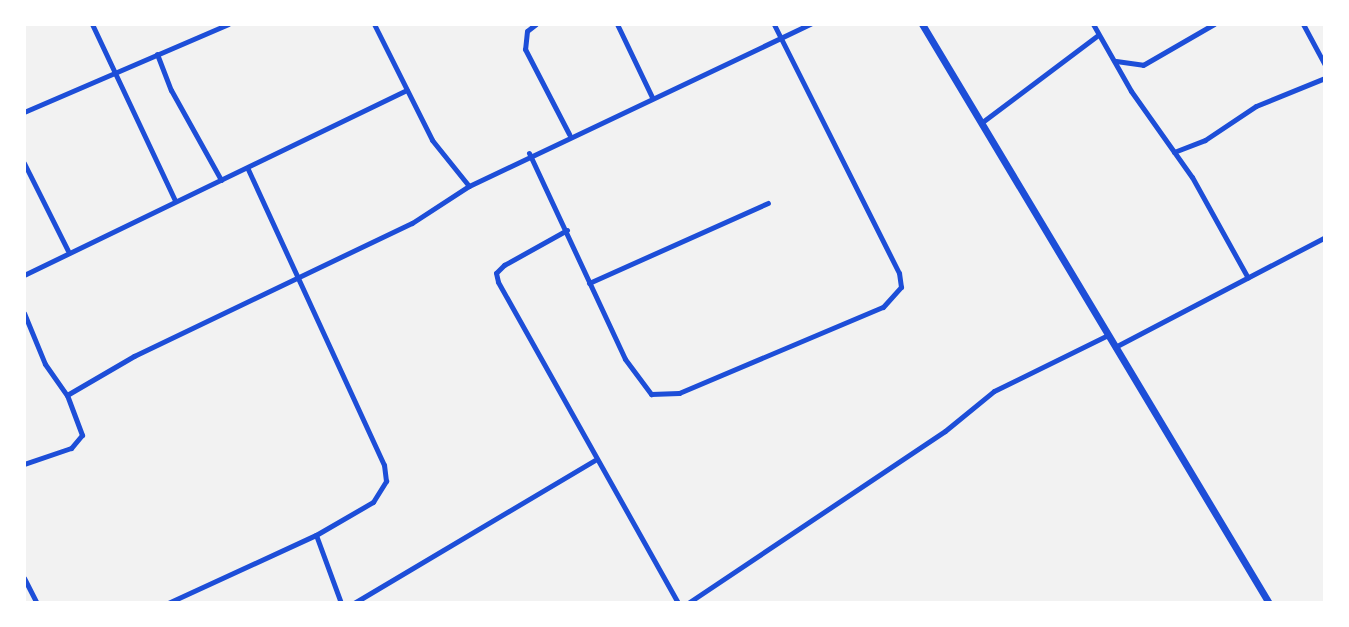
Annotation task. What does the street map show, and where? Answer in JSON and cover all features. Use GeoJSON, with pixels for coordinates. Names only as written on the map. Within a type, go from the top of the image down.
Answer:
{"type":"FeatureCollection","features":[{"type":"Feature","properties":{"kind":"main road"},"geometry":{"type":"LineString","coordinates":[[922,24],[1269,603]]}},
{"type":"Feature","properties":{"kind":"street"},"geometry":{"type":"LineString","coordinates":[[92,24],[175,200]]}},
{"type":"Feature","properties":{"kind":"street"},"geometry":{"type":"LineString","coordinates":[[24,112],[228,24]]}},
{"type":"Feature","properties":{"kind":"street"},"geometry":{"type":"LineString","coordinates":[[374,24],[432,140],[469,186]]}},
{"type":"Feature","properties":{"kind":"street"},"geometry":{"type":"LineString","coordinates":[[536,24],[527,31],[525,49],[569,134]]}},
{"type":"Feature","properties":{"kind":"street"},"geometry":{"type":"LineString","coordinates":[[617,24],[652,97]]}},
{"type":"Feature","properties":{"kind":"street"},"geometry":{"type":"LineString","coordinates":[[529,153],[634,376],[645,390],[659,396],[679,393],[830,331],[895,297],[899,273],[774,24]]}},
{"type":"Feature","properties":{"kind":"street"},"geometry":{"type":"LineString","coordinates":[[67,395],[134,356],[299,281],[422,218],[469,186],[529,153],[810,24]]}},
{"type":"Feature","properties":{"kind":"street"},"geometry":{"type":"LineString","coordinates":[[1093,24],[1174,152],[1248,278]]}},
{"type":"Feature","properties":{"kind":"street"},"geometry":{"type":"LineString","coordinates":[[1116,61],[1143,65],[1214,24]]}},
{"type":"Feature","properties":{"kind":"street"},"geometry":{"type":"LineString","coordinates":[[1303,24],[1325,65]]}},
{"type":"Feature","properties":{"kind":"street"},"geometry":{"type":"LineString","coordinates":[[981,123],[1098,35]]}},
{"type":"Feature","properties":{"kind":"street"},"geometry":{"type":"LineString","coordinates":[[157,54],[171,90],[221,180]]}},
{"type":"Feature","properties":{"kind":"street"},"geometry":{"type":"LineString","coordinates":[[1174,152],[1205,140],[1256,106],[1325,78]]}},
{"type":"Feature","properties":{"kind":"street"},"geometry":{"type":"LineString","coordinates":[[25,270],[248,169],[407,90]]}},
{"type":"Feature","properties":{"kind":"street"},"geometry":{"type":"LineString","coordinates":[[24,163],[68,251]]}},
{"type":"Feature","properties":{"kind":"street"},"geometry":{"type":"LineString","coordinates":[[168,603],[316,535],[373,502],[386,481],[384,465],[248,169]]}},
{"type":"Feature","properties":{"kind":"street"},"geometry":{"type":"LineString","coordinates":[[589,283],[768,203]]}},
{"type":"Feature","properties":{"kind":"street"},"geometry":{"type":"LineString","coordinates":[[567,230],[496,273],[509,309],[678,603]]}},
{"type":"Feature","properties":{"kind":"street"},"geometry":{"type":"LineString","coordinates":[[1115,347],[1325,237]]}},
{"type":"Feature","properties":{"kind":"street"},"geometry":{"type":"LineString","coordinates":[[24,313],[45,364],[67,395],[81,428],[80,442],[24,464]]}},
{"type":"Feature","properties":{"kind":"street"},"geometry":{"type":"LineString","coordinates":[[688,603],[945,431],[994,391],[1108,335]]}},
{"type":"Feature","properties":{"kind":"street"},"geometry":{"type":"LineString","coordinates":[[354,603],[595,460]]}},
{"type":"Feature","properties":{"kind":"street"},"geometry":{"type":"LineString","coordinates":[[316,535],[341,603]]}},
{"type":"Feature","properties":{"kind":"street"},"geometry":{"type":"LineString","coordinates":[[24,578],[37,603]]}}]}
